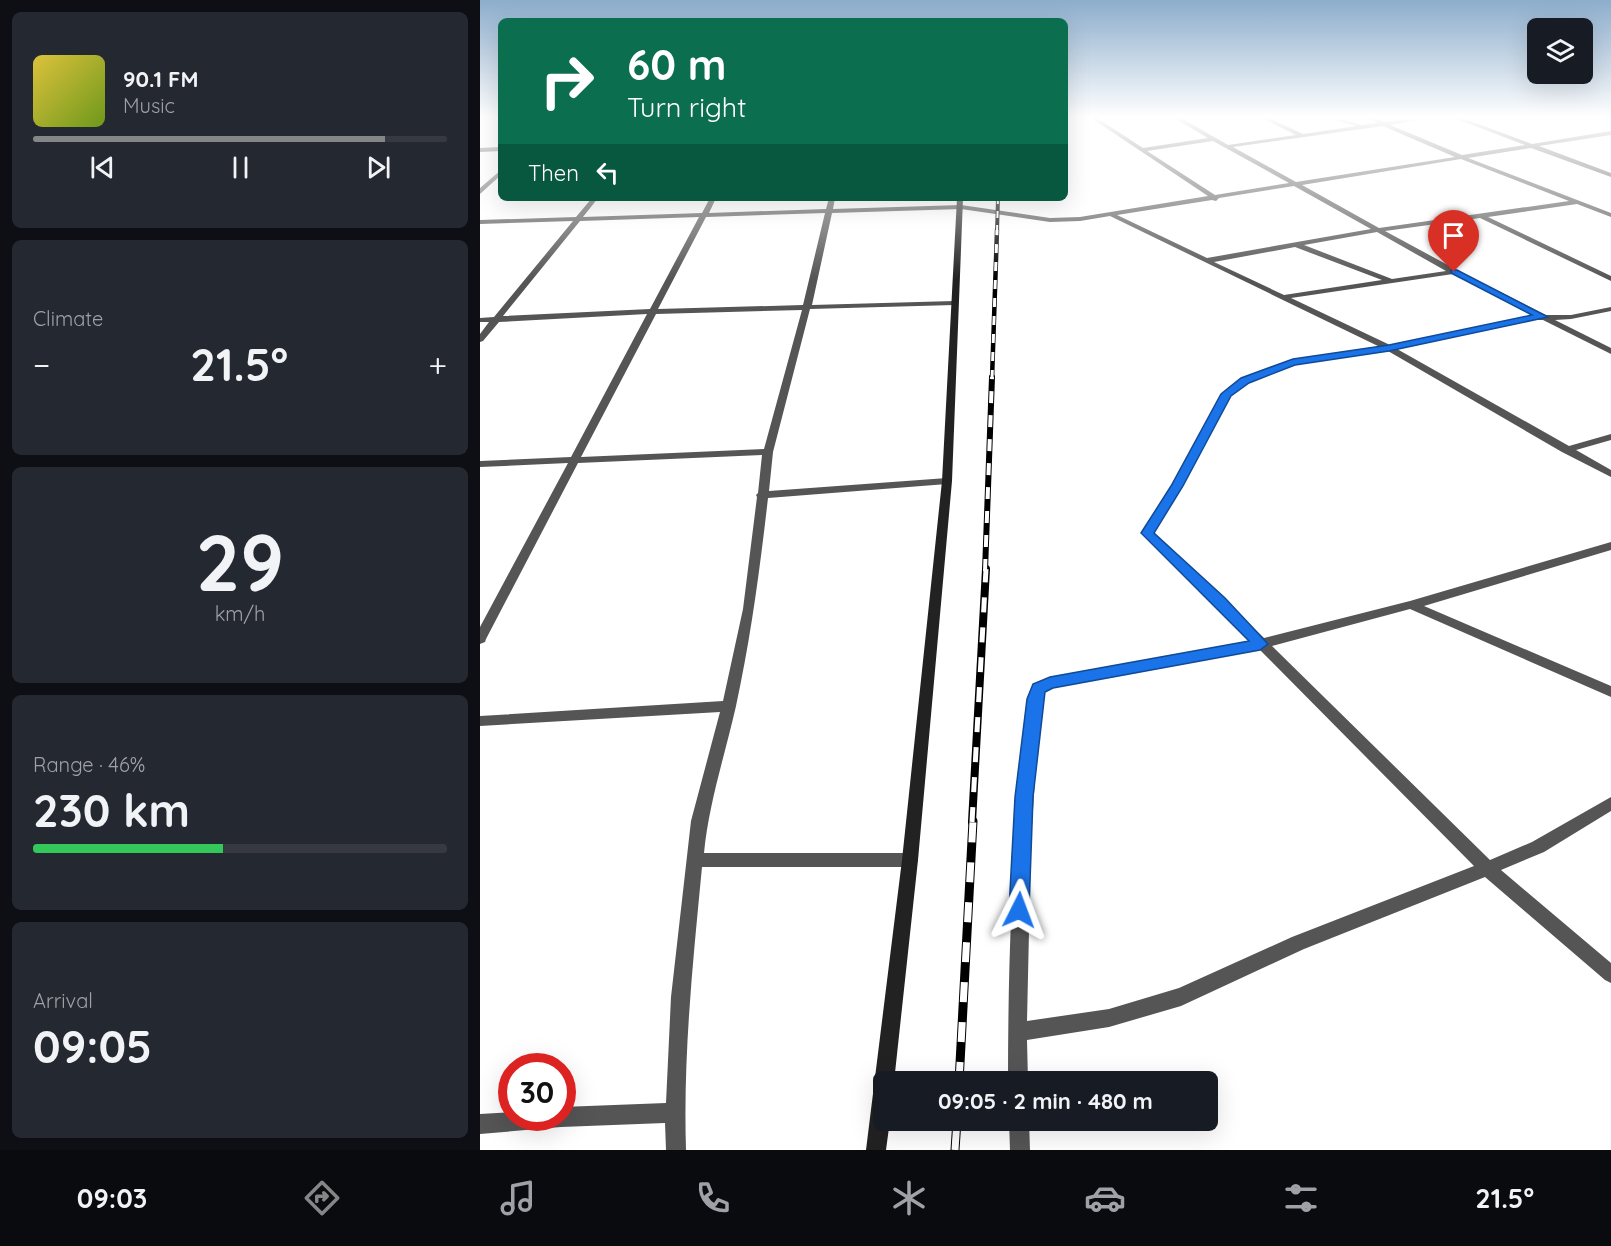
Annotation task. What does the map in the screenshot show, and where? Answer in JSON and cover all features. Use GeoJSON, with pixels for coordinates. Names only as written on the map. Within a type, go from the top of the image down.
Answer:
{"type":"FeatureCollection","features":[{"type":"Feature","properties":{"kind":"main road"},"geometry":{"type":"LineString","coordinates":[[886,1071],[910,860],[947,481],[954,303],[961,203]]}},
{"type":"Feature","properties":{"kind":"main road"},"geometry":{"type":"LineString","coordinates":[[876,1150],[878,1131]]}},
{"type":"Feature","properties":{"kind":"street"},"geometry":{"type":"LineString","coordinates":[[1175,172],[1216,199]]}},
{"type":"Feature","properties":{"kind":"street"},"geometry":{"type":"LineString","coordinates":[[1277,172],[1454,272],[1611,351]]}},
{"type":"Feature","properties":{"kind":"street"},"geometry":{"type":"LineString","coordinates":[[480,222],[705,214],[831,204],[961,203],[1050,220],[1113,216],[1377,172]]}},
{"type":"Feature","properties":{"kind":"street"},"geometry":{"type":"LineString","coordinates":[[1499,172],[1611,215]]}},
{"type":"Feature","properties":{"kind":"street"},"geometry":{"type":"LineString","coordinates":[[480,192],[498,175]]}},
{"type":"Feature","properties":{"kind":"street"},"geometry":{"type":"LineString","coordinates":[[480,339],[593,201]]}},
{"type":"Feature","properties":{"kind":"street"},"geometry":{"type":"LineString","coordinates":[[480,639],[712,201]]}},
{"type":"Feature","properties":{"kind":"street"},"geometry":{"type":"LineString","coordinates":[[1205,261],[1378,230],[1578,202]]}},
{"type":"Feature","properties":{"kind":"street"},"geometry":{"type":"LineString","coordinates":[[676,1150],[675,1113],[680,997],[699,821],[729,706],[749,609],[768,452],[807,307],[831,204]]}},
{"type":"Feature","properties":{"kind":"street"},"geometry":{"type":"LineString","coordinates":[[1113,216],[1389,348],[1611,474]]}},
{"type":"Feature","properties":{"kind":"street"},"geometry":{"type":"LineString","coordinates":[[1482,216],[1611,279]]}},
{"type":"Feature","properties":{"kind":"street"},"geometry":{"type":"LineString","coordinates":[[1296,245],[1390,281]]}},
{"type":"Feature","properties":{"kind":"street"},"geometry":{"type":"LineString","coordinates":[[1283,297],[1454,272]]}},
{"type":"Feature","properties":{"kind":"street"},"geometry":{"type":"LineString","coordinates":[[480,320],[653,311],[954,303]]}},
{"type":"Feature","properties":{"kind":"street"},"geometry":{"type":"LineString","coordinates":[[1611,309],[1571,317],[1522,319],[1389,348],[1293,362],[1262,373],[1232,389],[1193,453],[1177,486],[1147,533],[1220,602],[1488,869],[1611,974]]}},
{"type":"Feature","properties":{"kind":"street"},"geometry":{"type":"LineString","coordinates":[[1566,450],[1611,437]]}},
{"type":"Feature","properties":{"kind":"street"},"geometry":{"type":"LineString","coordinates":[[480,464],[768,452]]}},
{"type":"Feature","properties":{"kind":"street"},"geometry":{"type":"LineString","coordinates":[[761,495],[947,481]]}},
{"type":"Feature","properties":{"kind":"street"},"geometry":{"type":"LineString","coordinates":[[1018,1071],[1024,797],[1038,688],[1050,683],[1260,644],[1411,605],[1609,548]]}},
{"type":"Feature","properties":{"kind":"street"},"geometry":{"type":"LineString","coordinates":[[1411,605],[1611,692]]}},
{"type":"Feature","properties":{"kind":"street"},"geometry":{"type":"LineString","coordinates":[[480,721],[729,706]]}},
{"type":"Feature","properties":{"kind":"street"},"geometry":{"type":"LineString","coordinates":[[1017,1032],[1109,1018],[1181,997],[1298,943],[1488,869],[1538,846],[1611,803]]}},
{"type":"Feature","properties":{"kind":"street"},"geometry":{"type":"LineString","coordinates":[[694,860],[910,860]]}},
{"type":"Feature","properties":{"kind":"street"},"geometry":{"type":"LineString","coordinates":[[576,1117],[675,1113]]}},
{"type":"Feature","properties":{"kind":"street"},"geometry":{"type":"LineString","coordinates":[[480,1124],[498,1123]]}},
{"type":"Feature","properties":{"kind":"street"},"geometry":{"type":"LineString","coordinates":[[1019,1131],[1020,1150]]}},
{"type":"Feature","properties":{"kind":"railway"},"geometry":{"type":"LineString","coordinates":[[997,232],[998,201]]}},
{"type":"Feature","properties":{"kind":"railway"},"geometry":{"type":"LineString","coordinates":[[992,379],[997,230]]}},
{"type":"Feature","properties":{"kind":"railway"},"geometry":{"type":"LineString","coordinates":[[985,571],[992,377]]}},
{"type":"Feature","properties":{"kind":"railway"},"geometry":{"type":"LineString","coordinates":[[972,822],[986,569]]}},
{"type":"Feature","properties":{"kind":"railway"},"geometry":{"type":"LineString","coordinates":[[960,1071],[973,821]]}},
{"type":"Feature","properties":{"kind":"railway"},"geometry":{"type":"LineString","coordinates":[[955,1150],[956,1131]]}},
{"type":"Feature","properties":{"kind":"route"},"geometry":{"type":"LineString","coordinates":[[1019,910],[1024,797],[1038,688],[1050,683],[1260,644],[1220,602],[1147,533],[1177,486],[1227,394],[1245,381],[1293,362],[1389,348],[1522,319],[1543,317],[1454,272]]}}]}
